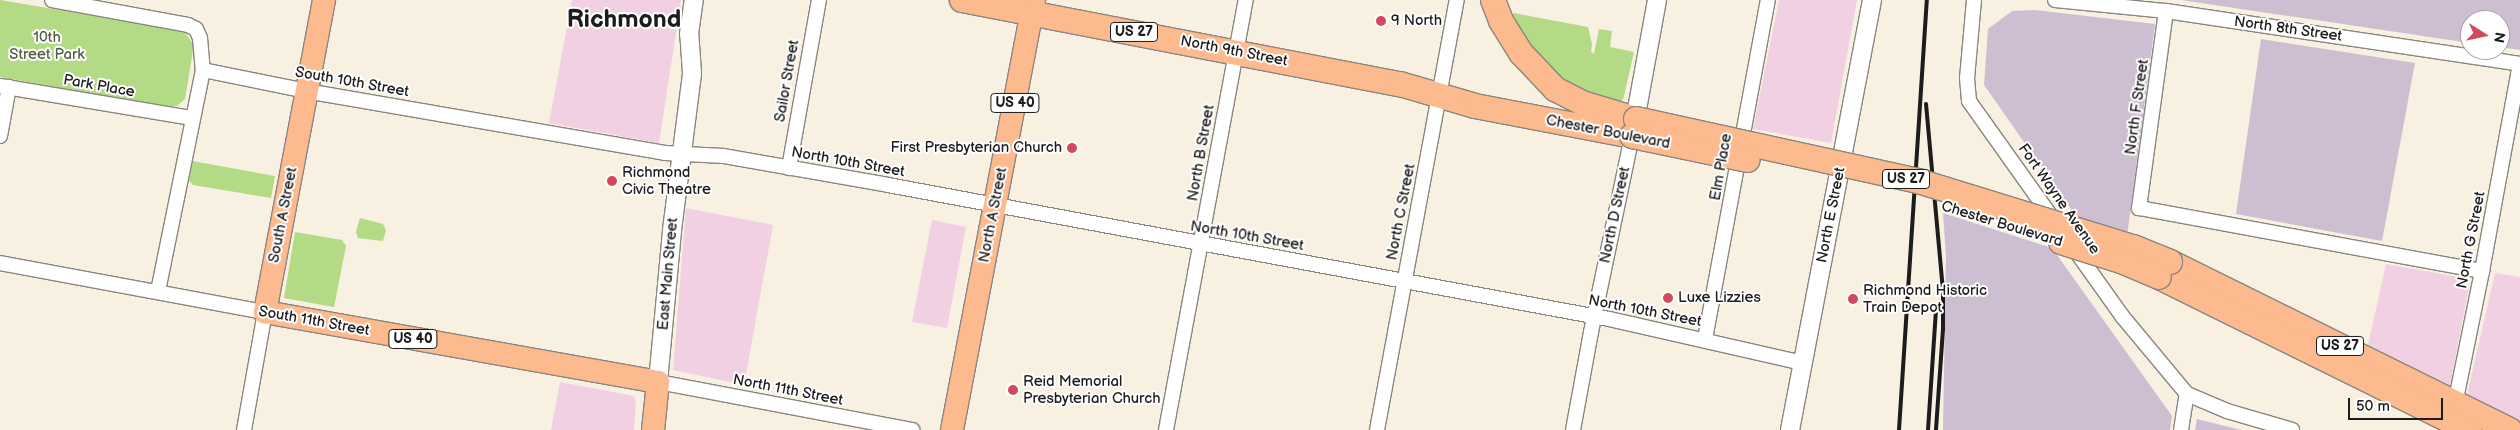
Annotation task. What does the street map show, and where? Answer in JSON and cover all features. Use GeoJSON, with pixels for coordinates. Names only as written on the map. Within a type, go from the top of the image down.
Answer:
{"type":"FeatureCollection","features":[{"type":"Feature","properties":{"kind":"highway","name":"North 9th Street"},"geometry":{"type":"LineString","coordinates":[[962,0],[1032,6],[1236,51],[1400,84],[1475,106]]}},
{"type":"Feature","properties":{"kind":"highway","name":"Chester Boulevard"},"geometry":{"type":"LineString","coordinates":[[1492,0],[1501,21],[1521,53],[1555,89],[1634,127]]}},
{"type":"Feature","properties":{"kind":"highway","name":"Chester Boulevard"},"geometry":{"type":"LineString","coordinates":[[1475,106],[1634,127],[1840,171],[1918,181],[2115,242],[2164,270],[2458,418],[2510,430]]}},
{"type":"Feature","properties":{"kind":"main road","name":"South A Street"},"geometry":{"type":"LineString","coordinates":[[265,312],[324,0]]}},
{"type":"Feature","properties":{"kind":"main road","name":"North A Street"},"geometry":{"type":"LineString","coordinates":[[952,430],[1032,6]]}},
{"type":"Feature","properties":{"kind":"main road","name":"South 11th Street"},"geometry":{"type":"LineString","coordinates":[[265,312],[658,382]]}},
{"type":"Feature","properties":{"kind":"main road","name":"East Main Street"},"geometry":{"type":"LineString","coordinates":[[653,430],[658,382]]}},
{"type":"Feature","properties":{"kind":"street"},"geometry":{"type":"LineString","coordinates":[[52,0],[193,27],[200,38],[203,70],[158,290]]}},
{"type":"Feature","properties":{"kind":"street","name":"East Main Street"},"geometry":{"type":"LineString","coordinates":[[658,382],[668,264],[692,73],[689,34],[694,0]]}},
{"type":"Feature","properties":{"kind":"street","name":"Sailor Street"},"geometry":{"type":"LineString","coordinates":[[789,168],[807,58],[819,0]]}},
{"type":"Feature","properties":{"kind":"street","name":"North B Street"},"geometry":{"type":"LineString","coordinates":[[1166,430],[1246,0]]}},
{"type":"Feature","properties":{"kind":"street","name":"North C Street"},"geometry":{"type":"LineString","coordinates":[[1377,430],[1457,0]]}},
{"type":"Feature","properties":{"kind":"street","name":"North D Street"},"geometry":{"type":"LineString","coordinates":[[1573,430],[1594,317],[1634,127],[1657,0]]}},
{"type":"Feature","properties":{"kind":"street","name":"Elm Place"},"geometry":{"type":"LineString","coordinates":[[1705,340],[1768,0]]}},
{"type":"Feature","properties":{"kind":"street","name":"North E Street"},"geometry":{"type":"LineString","coordinates":[[1790,430],[1872,0]]}},
{"type":"Feature","properties":{"kind":"street","name":"Fort Wayne Avenue"},"geometry":{"type":"LineString","coordinates":[[1974,0],[1967,78],[1969,102],[2122,316],[2187,394]]}},
{"type":"Feature","properties":{"kind":"street","name":"North 8th Street"},"geometry":{"type":"LineString","coordinates":[[2055,0],[2166,11],[2520,64]]}},
{"type":"Feature","properties":{"kind":"street","name":"North F Street"},"geometry":{"type":"LineString","coordinates":[[2166,11],[2139,208],[2482,271]]}},
{"type":"Feature","properties":{"kind":"street","name":"North G Street"},"geometry":{"type":"LineString","coordinates":[[2458,418],[2482,271],[2520,64]]}},
{"type":"Feature","properties":{"kind":"street","name":"South 10th Street"},"geometry":{"type":"LineString","coordinates":[[203,70],[306,91],[665,153],[682,153]]}},
{"type":"Feature","properties":{"kind":"street"},"geometry":{"type":"LineString","coordinates":[[0,136],[5,86]]}},
{"type":"Feature","properties":{"kind":"street","name":"Park Place"},"geometry":{"type":"LineString","coordinates":[[5,86],[192,118]]}},
{"type":"Feature","properties":{"kind":"street","name":"North 10th Street"},"geometry":{"type":"LineString","coordinates":[[682,153],[724,156],[1594,317],[1803,363]]}},
{"type":"Feature","properties":{"kind":"street","name":"South 11th Street"},"geometry":{"type":"LineString","coordinates":[[0,263],[158,290],[265,312]]}},
{"type":"Feature","properties":{"kind":"street","name":"South A Street"},"geometry":{"type":"LineString","coordinates":[[244,430],[265,312]]}},
{"type":"Feature","properties":{"kind":"street","name":"North 11th Street"},"geometry":{"type":"LineString","coordinates":[[658,382],[913,430]]}},
{"type":"Feature","properties":{"kind":"street"},"geometry":{"type":"LineString","coordinates":[[2181,430],[2187,394],[2228,411],[2292,430]]}},
{"type":"Feature","properties":{"kind":"shaded area"},"geometry":{"type":"Polygon","coordinates":[[[572,0],[681,0],[659,143],[549,123],[572,0]]]}},
{"type":"Feature","properties":{"kind":"shaded area"},"geometry":{"type":"Polygon","coordinates":[[[1779,0],[1857,0],[1831,143],[1753,129],[1779,0]]]}},
{"type":"Feature","properties":{"kind":"shaded area"},"geometry":{"type":"Polygon","coordinates":[[[2181,0],[2520,0],[2520,50],[2510,48],[2510,10],[2460,10],[2460,42],[2181,0]]]}},
{"type":"Feature","properties":{"kind":"shaded area"},"geometry":{"type":"Polygon","coordinates":[[[2035,10],[2155,24],[2127,236],[2078,219],[1984,85],[1988,29],[2012,11],[2035,10]]]}},
{"type":"Feature","properties":{"kind":"shaded area"},"geometry":{"type":"Polygon","coordinates":[[[2261,39],[2415,63],[2382,241],[2236,214],[2261,39]]]}},
{"type":"Feature","properties":{"kind":"shaded area"},"geometry":{"type":"Polygon","coordinates":[[[686,208],[773,225],[744,385],[673,370],[686,208]]]}},
{"type":"Feature","properties":{"kind":"shaded area"},"geometry":{"type":"Polygon","coordinates":[[[1943,213],[2052,248],[2172,416],[2170,430],[1943,430],[1946,256],[1943,213]]]}},
{"type":"Feature","properties":{"kind":"shaded area"},"geometry":{"type":"Polygon","coordinates":[[[932,220],[966,227],[947,328],[912,322],[932,220]]]}},
{"type":"Feature","properties":{"kind":"shaded area"},"geometry":{"type":"Polygon","coordinates":[[[2386,264],[2464,278],[2469,287],[2450,385],[2445,390],[2366,354],[2386,264]]]}},
{"type":"Feature","properties":{"kind":"shaded area"},"geometry":{"type":"Polygon","coordinates":[[[2495,273],[2520,277],[2520,423],[2470,405],[2466,399],[2495,273]]]}},
{"type":"Feature","properties":{"kind":"shaded area"},"geometry":{"type":"Polygon","coordinates":[[[560,382],[634,396],[636,401],[634,430],[551,430],[560,382]]]}},
{"type":"Feature","properties":{"kind":"shaded area"},"geometry":{"type":"Polygon","coordinates":[[[2197,419],[2241,430],[2195,430],[2197,419]]]}},
{"type":"Feature","properties":{"kind":"green space","name":"10th Street Park"},"geometry":{"type":"Polygon","coordinates":[[[0,0],[184,31],[194,45],[185,99],[177,106],[164,107],[0,77],[0,0]]]}},
{"type":"Feature","properties":{"kind":"green space"},"geometry":{"type":"Polygon","coordinates":[[[1514,13],[1588,27],[1592,44],[1591,52],[1594,54],[1599,29],[1612,31],[1610,47],[1634,52],[1623,100],[1618,102],[1603,99],[1568,82],[1553,71],[1522,37],[1511,16],[1514,13]]]}},
{"type":"Feature","properties":{"kind":"green space"},"geometry":{"type":"Polygon","coordinates":[[[192,161],[275,176],[271,198],[193,185],[189,180],[192,161]]]}},
{"type":"Feature","properties":{"kind":"green space"},"geometry":{"type":"Polygon","coordinates":[[[360,218],[383,224],[386,230],[383,241],[358,238],[356,232],[360,218]]]}},
{"type":"Feature","properties":{"kind":"green space"},"geometry":{"type":"Polygon","coordinates":[[[295,232],[342,240],[346,246],[334,307],[284,298],[295,232]]]}},
{"type":"Feature","properties":{"kind":"railway"},"geometry":{"type":"LineString","coordinates":[[1899,430],[1927,0]]}},
{"type":"Feature","properties":{"kind":"railway"},"geometry":{"type":"LineString","coordinates":[[1926,104],[1943,290],[1943,329],[1936,430]]}},
{"type":"Feature","properties":{"kind":"railway"},"geometry":{"type":"LineString","coordinates":[[1928,430],[1936,310]]}},
{"type":"Feature","properties":{"kind":"place","name":"9 North"},"geometry":{"type":"Point","coordinates":[1381,21]}},
{"type":"Feature","properties":{"kind":"place","name":"First Presbyterian Church"},"geometry":{"type":"Point","coordinates":[1072,148]}},
{"type":"Feature","properties":{"kind":"place","name":"Richmond Civic Theatre"},"geometry":{"type":"Point","coordinates":[612,181]}},
{"type":"Feature","properties":{"kind":"place","name":"Luxe Lizzies"},"geometry":{"type":"Point","coordinates":[1668,298]}},
{"type":"Feature","properties":{"kind":"place","name":"Richmond Historic Train Depot"},"geometry":{"type":"Point","coordinates":[1853,299]}},
{"type":"Feature","properties":{"kind":"place","name":"Reid Memorial Presbyterian Church"},"geometry":{"type":"Point","coordinates":[1013,390]}},
{"type":"Feature","properties":{"kind":"district","name":"Richmond"},"geometry":{"type":"Point","coordinates":[624,20]}}]}
